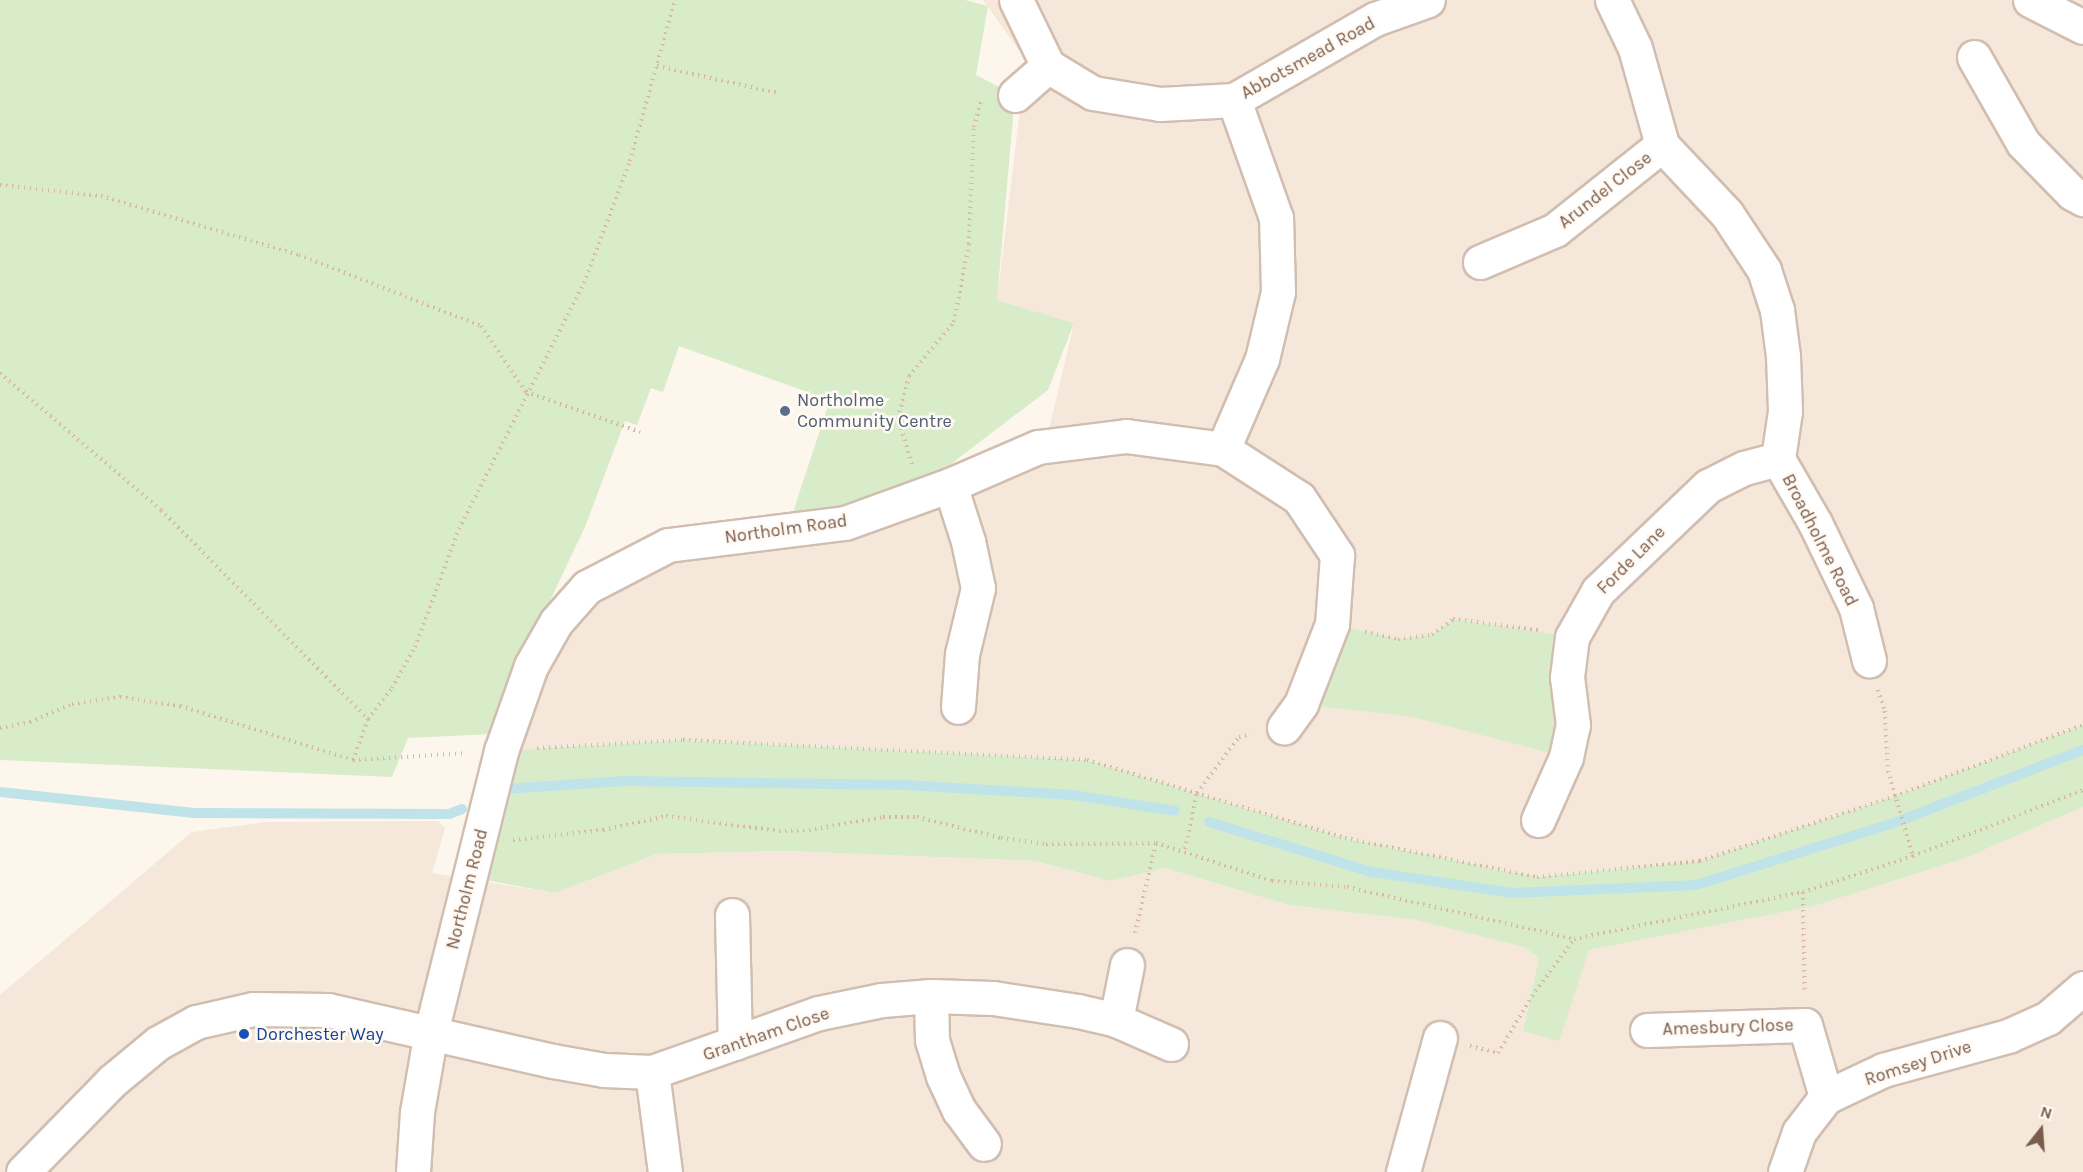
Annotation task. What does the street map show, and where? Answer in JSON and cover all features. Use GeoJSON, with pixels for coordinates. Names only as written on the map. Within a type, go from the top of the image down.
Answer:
{"type":"FeatureCollection","features":[{"type":"Feature","properties":{"kind":"street"},"geometry":{"type":"LineString","coordinates":[[1015,95],[1048,66],[1016,0]]}},
{"type":"Feature","properties":{"kind":"street","name":"Abbotsmead Road"},"geometry":{"type":"LineString","coordinates":[[1048,66],[1093,93],[1160,104],[1234,100],[1368,10],[1428,0]]}},
{"type":"Feature","properties":{"kind":"street","name":"Broadholme Road"},"geometry":{"type":"LineString","coordinates":[[1612,0],[1635,48],[1662,146],[1727,214],[1764,270],[1777,310],[1783,356],[1785,411],[1778,459],[1815,523],[1856,608],[1869,660]]}},
{"type":"Feature","properties":{"kind":"street"},"geometry":{"type":"LineString","coordinates":[[2030,0],[2083,27]]}},
{"type":"Feature","properties":{"kind":"street"},"geometry":{"type":"LineString","coordinates":[[1974,57],[2023,143],[2072,193],[2083,199]]}},
{"type":"Feature","properties":{"kind":"street"},"geometry":{"type":"LineString","coordinates":[[1223,449],[1262,359],[1278,292],[1276,218],[1234,100]]}},
{"type":"Feature","properties":{"kind":"street","name":"Arundel Close"},"geometry":{"type":"LineString","coordinates":[[1480,262],[1555,230],[1662,146]]}},
{"type":"Feature","properties":{"kind":"street","name":"Northolm Road"},"geometry":{"type":"LineString","coordinates":[[413,1172],[417,1112],[431,1032],[501,751],[531,666],[556,622],[587,588],[668,545],[845,523],[919,494],[950,485],[1038,447],[1126,436],[1223,449],[1299,498],[1337,555],[1332,624],[1301,704],[1284,727]]}},
{"type":"Feature","properties":{"kind":"street","name":"Forde Lane"},"geometry":{"type":"LineString","coordinates":[[1538,820],[1566,757],[1574,725],[1568,677],[1572,637],[1598,591],[1641,552],[1684,506],[1708,486],[1744,468],[1778,459]]}},
{"type":"Feature","properties":{"kind":"street"},"geometry":{"type":"LineString","coordinates":[[950,485],[969,541],[978,588],[962,654],[958,707]]}},
{"type":"Feature","properties":{"kind":"street"},"geometry":{"type":"LineString","coordinates":[[732,915],[735,1043]]}},
{"type":"Feature","properties":{"kind":"street"},"geometry":{"type":"LineString","coordinates":[[1116,1020],[1127,965]]}},
{"type":"Feature","properties":{"kind":"street","name":"Romsey Drive"},"geometry":{"type":"LineString","coordinates":[[1785,1172],[1799,1132],[1827,1097],[1883,1070],[2008,1036],[2048,1018],[2083,988]]}},
{"type":"Feature","properties":{"kind":"street"},"geometry":{"type":"LineString","coordinates":[[930,996],[932,1040],[943,1076],[959,1110],[984,1144]]}},
{"type":"Feature","properties":{"kind":"street","name":"Grantham Close"},"geometry":{"type":"LineString","coordinates":[[431,1032],[563,1063],[604,1070],[652,1072],[819,1013],[882,1000],[930,996],[993,998],[1116,1020],[1171,1044]]}},
{"type":"Feature","properties":{"kind":"street"},"geometry":{"type":"LineString","coordinates":[[23,1172],[112,1081],[158,1043],[196,1022],[227,1012],[283,1007],[328,1010],[431,1032]]}},
{"type":"Feature","properties":{"kind":"street","name":"Amesbury Close"},"geometry":{"type":"LineString","coordinates":[[1647,1029],[1805,1025],[1827,1097]]}},
{"type":"Feature","properties":{"kind":"street"},"geometry":{"type":"LineString","coordinates":[[1403,1172],[1440,1038]]}},
{"type":"Feature","properties":{"kind":"street"},"geometry":{"type":"LineString","coordinates":[[652,1072],[665,1172]]}},
{"type":"Feature","properties":{"kind":"path"},"geometry":{"type":"LineString","coordinates":[[353,760],[368,719],[392,688],[415,647],[459,530],[526,392],[584,283],[630,161],[675,0]]}},
{"type":"Feature","properties":{"kind":"path"},"geometry":{"type":"LineString","coordinates":[[657,66],[778,93]]}},
{"type":"Feature","properties":{"kind":"path"},"geometry":{"type":"LineString","coordinates":[[919,494],[898,418],[909,376],[954,322],[969,244],[974,127],[987,80],[1015,95]]}},
{"type":"Feature","properties":{"kind":"path"},"geometry":{"type":"LineString","coordinates":[[0,185],[101,196],[299,255],[481,326],[526,392],[640,432]]}},
{"type":"Feature","properties":{"kind":"path"},"geometry":{"type":"LineString","coordinates":[[0,373],[161,510],[368,719]]}},
{"type":"Feature","properties":{"kind":"path"},"geometry":{"type":"LineString","coordinates":[[1332,624],[1398,639],[1432,634],[1453,619],[1572,637]]}},
{"type":"Feature","properties":{"kind":"path"},"geometry":{"type":"LineString","coordinates":[[1869,660],[1885,711],[1888,771],[1913,856]]}},
{"type":"Feature","properties":{"kind":"path"},"geometry":{"type":"LineString","coordinates":[[0,728],[30,722],[72,704],[120,697],[180,706],[353,760],[683,740],[926,749],[1087,760],[1345,838],[1537,877],[1700,861],[1895,796],[2083,725]]}},
{"type":"Feature","properties":{"kind":"path"},"geometry":{"type":"LineString","coordinates":[[1185,849],[1197,793],[1239,737],[1284,727]]}},
{"type":"Feature","properties":{"kind":"path"},"geometry":{"type":"LineString","coordinates":[[480,842],[603,830],[666,816],[779,831],[809,830],[883,817],[917,817],[1001,838],[1046,843],[1156,843],[1185,849],[1272,881],[1347,887],[1574,939],[1803,892],[1913,856],[2083,790]]}},
{"type":"Feature","properties":{"kind":"path"},"geometry":{"type":"LineString","coordinates":[[1127,965],[1156,843]]}},
{"type":"Feature","properties":{"kind":"path"},"geometry":{"type":"LineString","coordinates":[[1803,892],[1805,1025]]}},
{"type":"Feature","properties":{"kind":"path"},"geometry":{"type":"LineString","coordinates":[[1440,1038],[1498,1053],[1532,996],[1574,939]]}},
{"type":"Feature","properties":{"kind":"shaded area"},"geometry":{"type":"Polygon","coordinates":[[[983,0],[2083,0],[2083,725],[1895,796],[1700,861],[1537,877],[1345,838],[1087,760],[683,740],[518,750],[542,668],[600,603],[668,563],[881,529],[1042,459],[1074,323],[997,300],[1026,60],[983,0]]]}},
{"type":"Feature","properties":{"kind":"shaded area"},"geometry":{"type":"Polygon","coordinates":[[[2083,807],[2083,1172],[0,1172],[0,995],[192,832],[267,822],[438,821],[445,828],[432,873],[555,893],[657,854],[787,851],[1035,861],[1111,881],[1165,868],[1289,905],[1416,920],[1524,947],[1539,958],[1523,1031],[1589,950],[1814,906],[1963,859],[2083,807]]]}},
{"type":"Feature","properties":{"kind":"green space"},"geometry":{"type":"Polygon","coordinates":[[[0,0],[965,0],[988,6],[976,75],[1015,95],[997,300],[1074,323],[1048,390],[922,486],[789,524],[830,400],[679,346],[663,392],[651,388],[637,425],[625,421],[585,527],[521,662],[492,734],[408,738],[392,777],[0,760],[0,0]]]}},
{"type":"Feature","properties":{"kind":"green space"},"geometry":{"type":"Polygon","coordinates":[[[1453,619],[1572,637],[1566,757],[1413,717],[1301,704],[1332,624],[1398,639],[1432,635],[1453,619]]]}},
{"type":"Feature","properties":{"kind":"green space"},"geometry":{"type":"Polygon","coordinates":[[[2083,725],[2083,807],[1963,859],[1814,906],[1589,950],[1559,1041],[1523,1031],[1539,958],[1524,947],[1416,920],[1289,905],[1165,868],[1111,881],[1035,861],[787,851],[657,854],[555,893],[486,880],[518,750],[683,740],[1087,760],[1345,838],[1537,877],[1700,861],[1895,796],[2083,725]]]}},
{"type":"Feature","properties":{"kind":"waterway"},"geometry":{"type":"LineString","coordinates":[[1209,822],[1372,872],[1512,893],[1696,885],[1891,824],[2083,750]]}},
{"type":"Feature","properties":{"kind":"waterway"},"geometry":{"type":"LineString","coordinates":[[504,789],[625,781],[905,785],[1073,795],[1175,811]]}},
{"type":"Feature","properties":{"kind":"waterway"},"geometry":{"type":"LineString","coordinates":[[0,792],[192,813],[449,814],[462,809]]}},
{"type":"Feature","properties":{"kind":"place","name":"Northolme Community Centre"},"geometry":{"type":"Point","coordinates":[785,411]}},
{"type":"Feature","properties":{"kind":"place","name":"Dorchester Way"},"geometry":{"type":"Point","coordinates":[244,1034]}}]}
